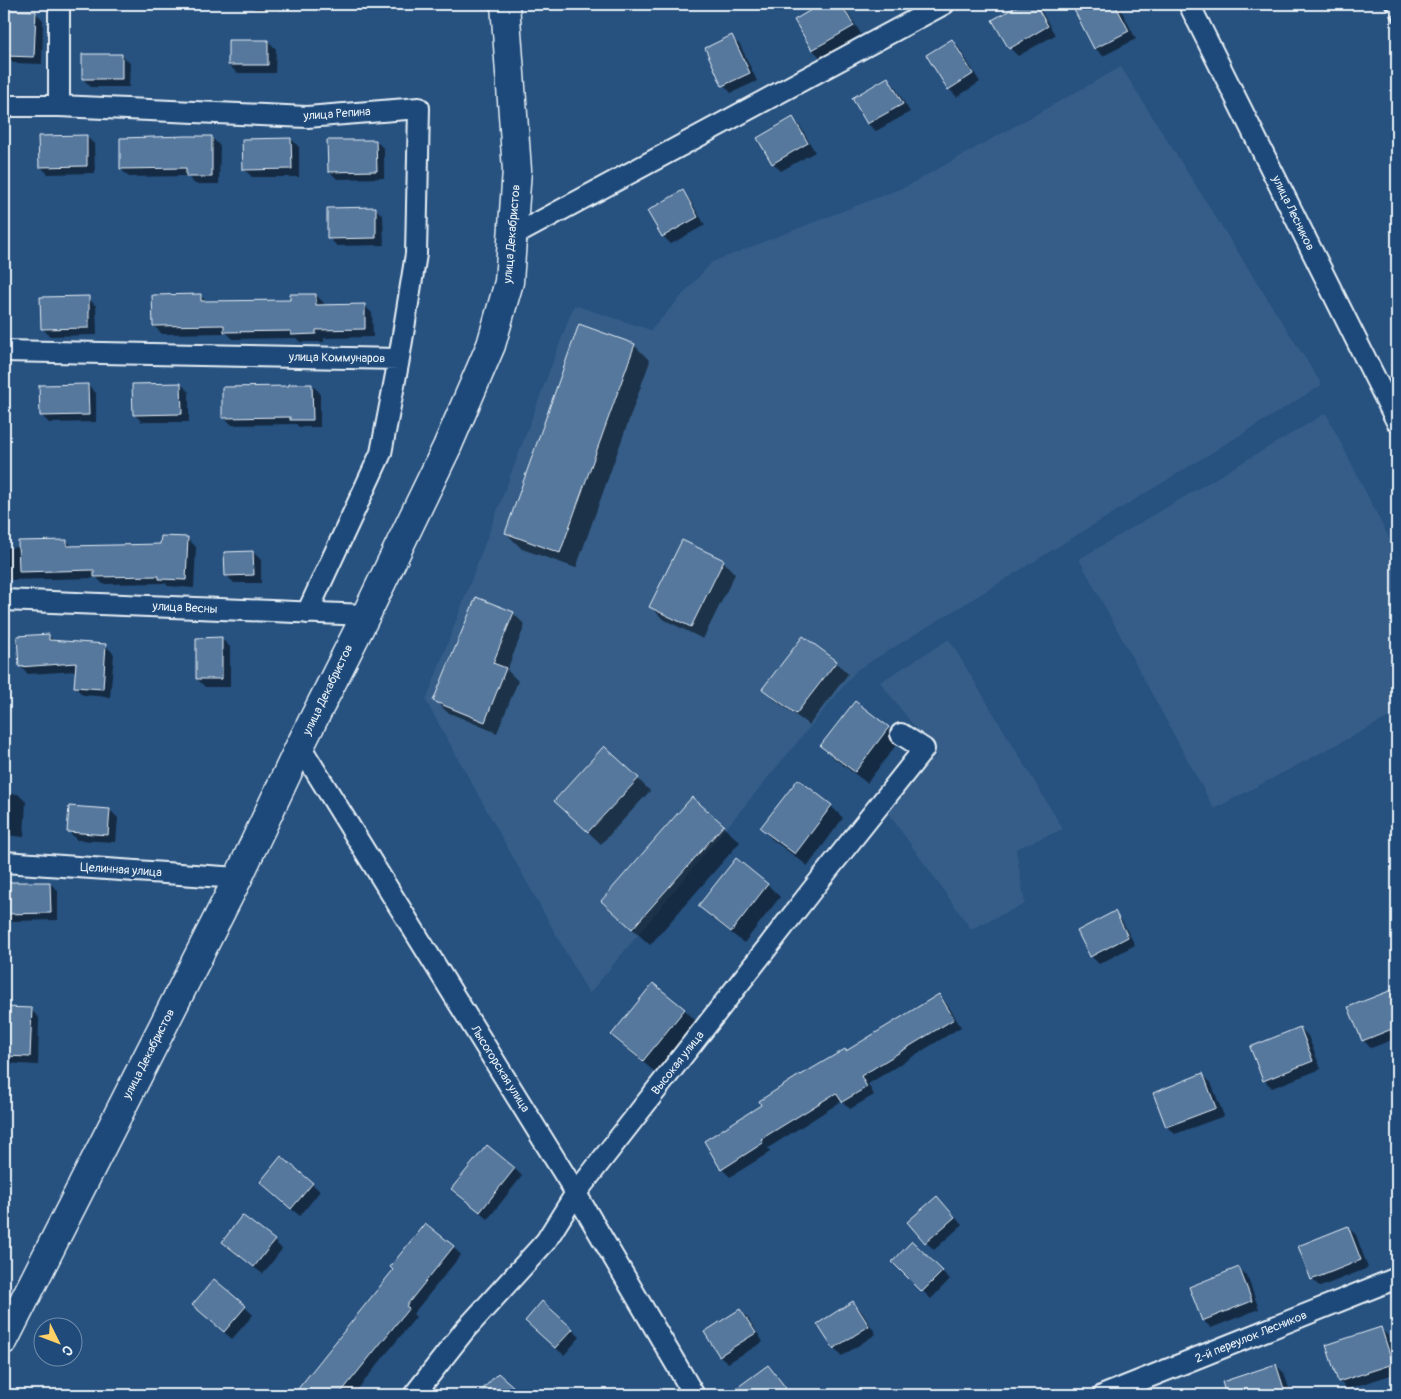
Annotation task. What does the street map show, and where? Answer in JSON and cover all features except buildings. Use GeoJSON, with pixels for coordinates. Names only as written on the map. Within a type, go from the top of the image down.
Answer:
{"type":"FeatureCollection","features":[{"type":"Feature","properties":{"kind":"main road","name":"улица Декабристов"},"geometry":{"type":"LineString","coordinates":[[4,1340],[238,878],[300,746],[447,447],[491,344],[509,282],[517,170],[505,4]]}},
{"type":"Feature","properties":{"kind":"street"},"geometry":{"type":"LineString","coordinates":[[59,4],[59,106]]}},
{"type":"Feature","properties":{"kind":"street"},"geometry":{"type":"LineString","coordinates":[[513,236],[944,4]]}},
{"type":"Feature","properties":{"kind":"street","name":"улица Лесников"},"geometry":{"type":"LineString","coordinates":[[1189,4],[1397,422]]}},
{"type":"Feature","properties":{"kind":"street","name":"улица Репина"},"geometry":{"type":"LineString","coordinates":[[4,106],[59,106],[307,117],[419,108],[416,254],[399,360]]}},
{"type":"Feature","properties":{"kind":"street","name":"улица Коммунаров"},"geometry":{"type":"LineString","coordinates":[[4,351],[399,360],[381,453],[307,613]]}},
{"type":"Feature","properties":{"kind":"street","name":"улица Весны"},"geometry":{"type":"LineString","coordinates":[[4,600],[366,615]]}},
{"type":"Feature","properties":{"kind":"street","name":"Высокая улица"},"geometry":{"type":"LineString","coordinates":[[414,1395],[464,1331],[546,1241],[576,1194],[806,897],[924,749],[901,734]]}},
{"type":"Feature","properties":{"kind":"street","name":"Лысогорская улица"},"geometry":{"type":"LineString","coordinates":[[300,746],[576,1194],[694,1395]]}},
{"type":"Feature","properties":{"kind":"street","name":"Целинная улица"},"geometry":{"type":"LineString","coordinates":[[4,862],[238,878]]}},
{"type":"Feature","properties":{"kind":"street","name":"2-й переулок Лесников"},"geometry":{"type":"LineString","coordinates":[[1104,1395],[1397,1278]]}},
{"type":"Feature","properties":{"kind":"shaded area"},"geometry":{"type":"Polygon","coordinates":[[[1121,67],[1322,385],[857,670],[589,994],[426,701],[574,305],[651,330],[712,262],[907,186],[1121,67]]]}},
{"type":"Feature","properties":{"kind":"shaded area"},"geometry":{"type":"Polygon","coordinates":[[[1326,413],[1397,554],[1397,713],[1214,809],[1079,559],[1326,413]]]}},
{"type":"Feature","properties":{"kind":"shaded area"},"geometry":{"type":"Polygon","coordinates":[[[949,639],[1063,829],[1016,849],[1025,904],[971,929],[881,803],[937,756],[880,682],[949,639]]]}},
{"type":"Feature","properties":{"kind":"railway"},"geometry":{"type":"LineString","coordinates":[[1385,4],[1397,26]]}}]}
